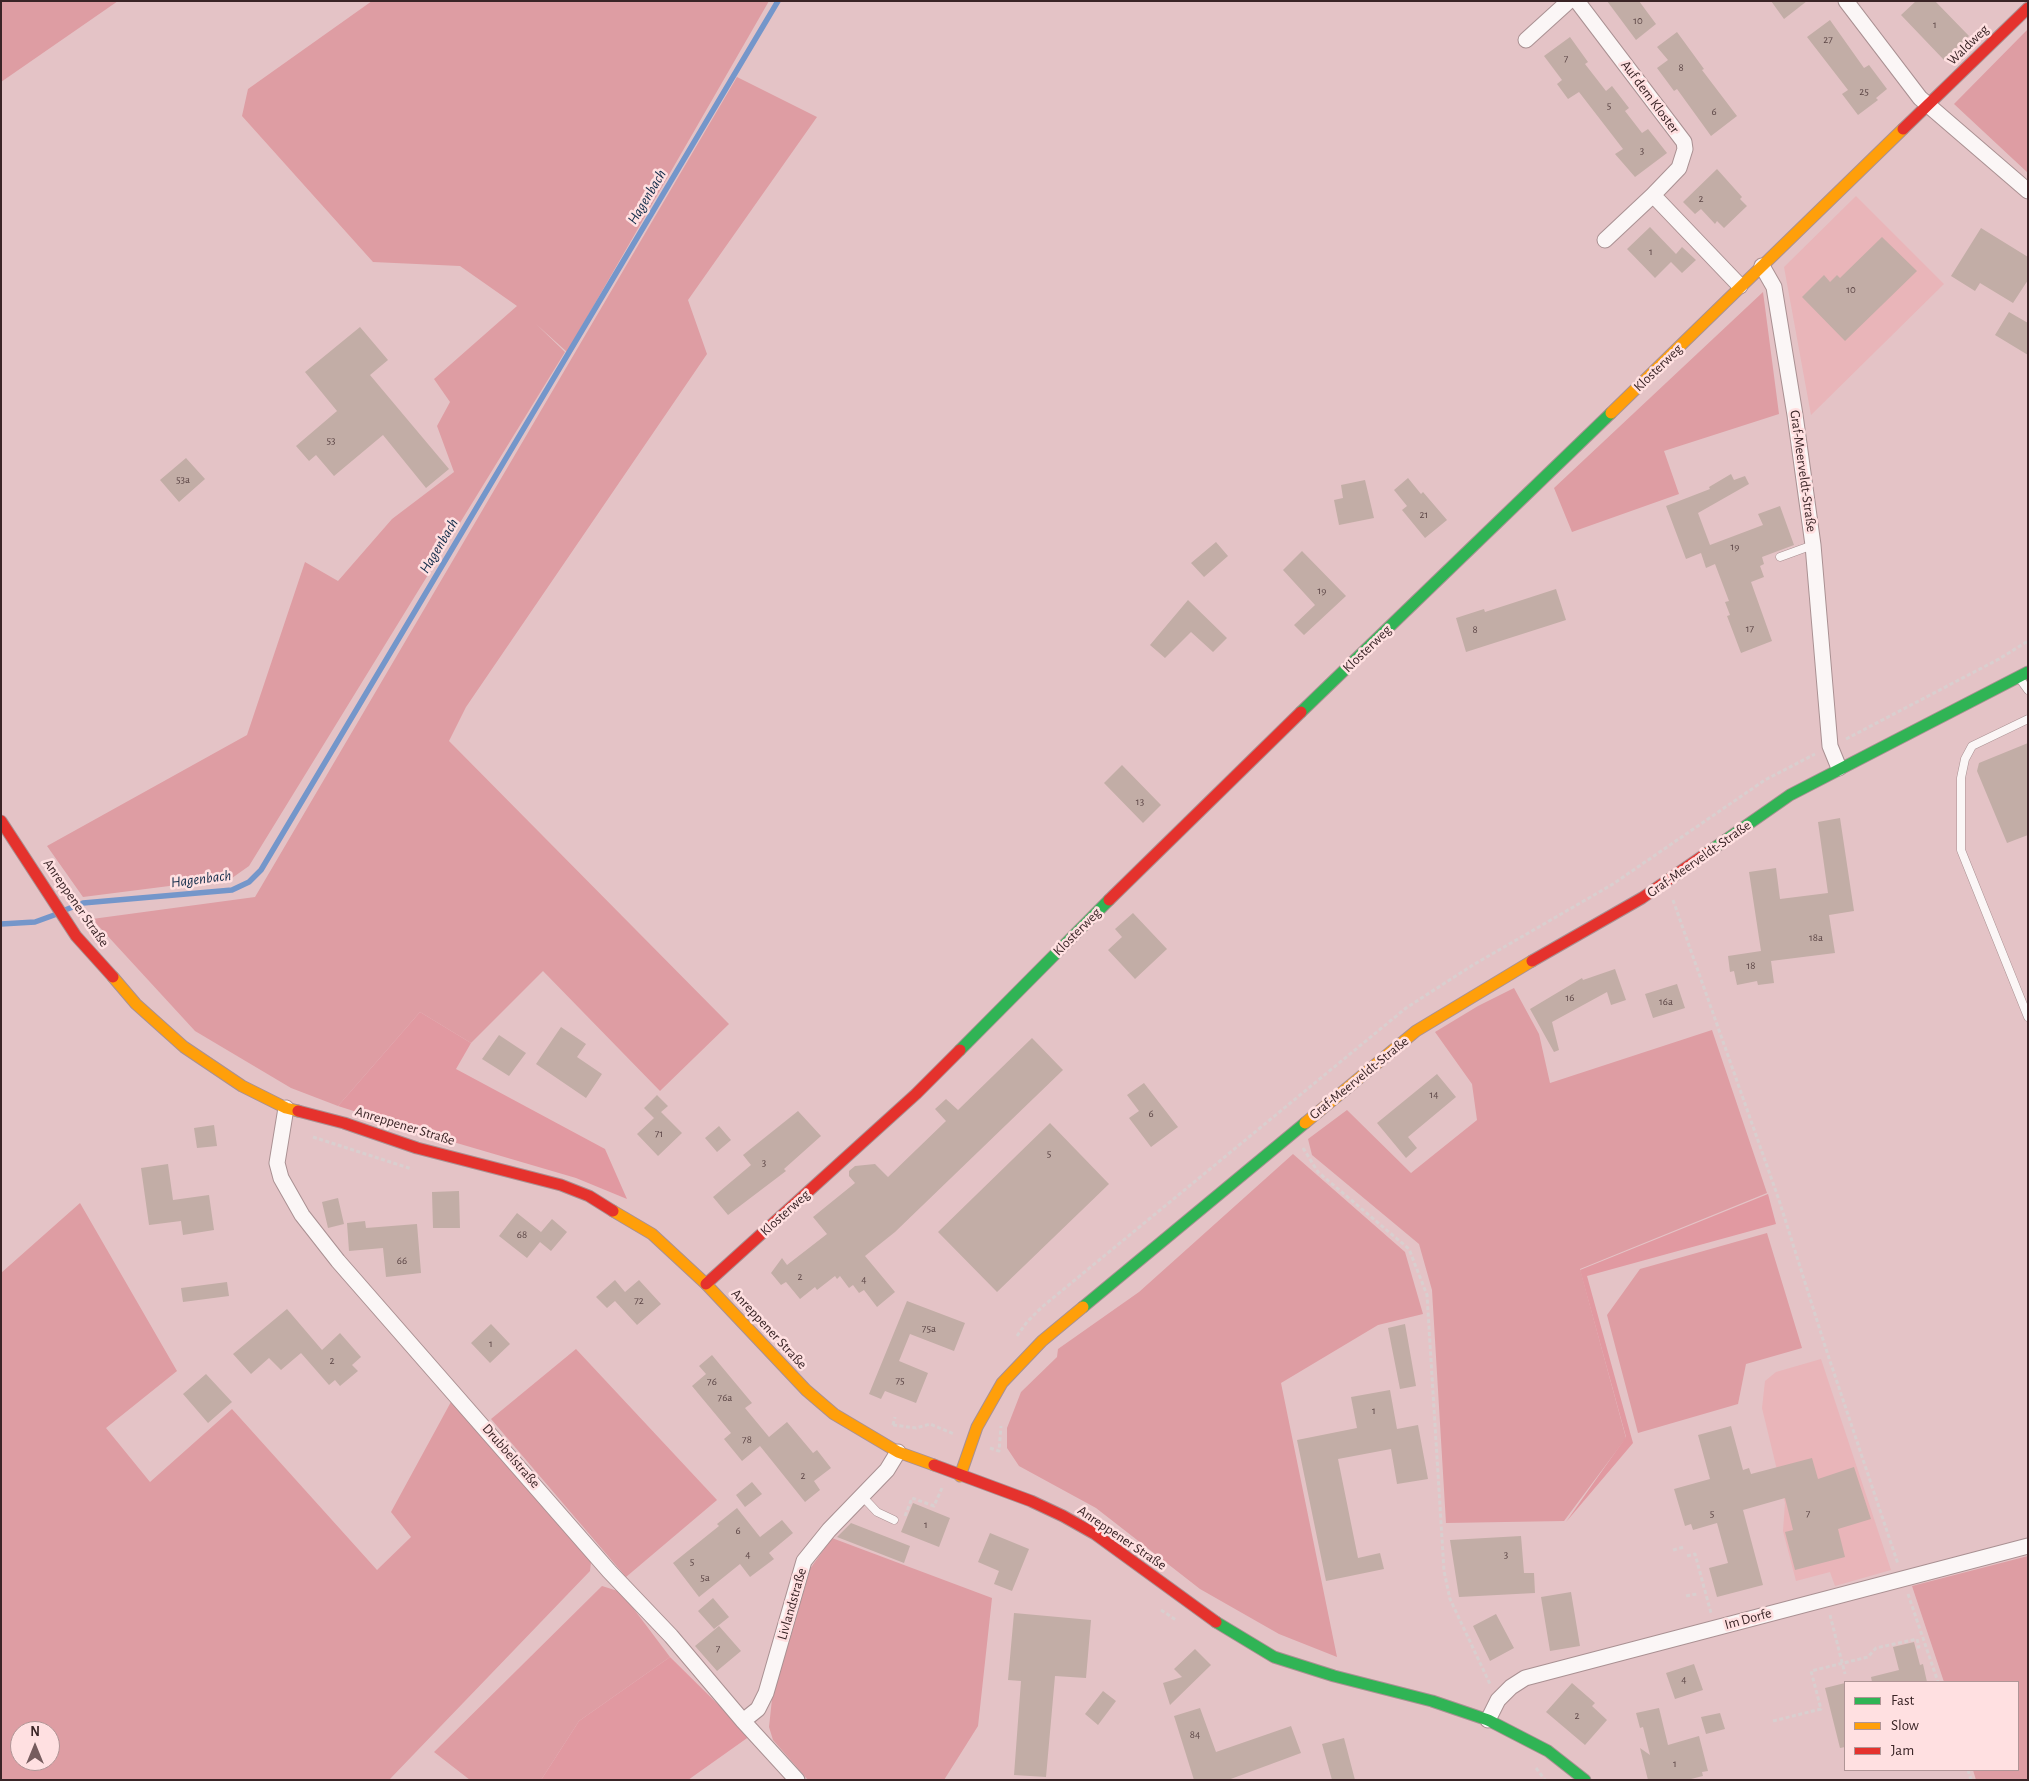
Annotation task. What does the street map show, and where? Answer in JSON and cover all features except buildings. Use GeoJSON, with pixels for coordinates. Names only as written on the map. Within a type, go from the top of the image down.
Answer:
{"type":"FeatureCollection","features":[{"type":"Feature","properties":{"kind":"street"},"geometry":{"type":"LineString","coordinates":[[1526,40],[1569,1]]}},
{"type":"Feature","properties":{"kind":"street","name":"Auf dem Kloster"},"geometry":{"type":"LineString","coordinates":[[1577,1],[1684,142],[1685,149],[1679,168],[1604,240]]}},
{"type":"Feature","properties":{"kind":"street"},"geometry":{"type":"LineString","coordinates":[[1846,1],[1920,98],[2028,191]]}},
{"type":"Feature","properties":{"kind":"street","name":"Waldweg"},"geometry":{"type":"LineString","coordinates":[[1929,104],[2028,8]]}},
{"type":"Feature","properties":{"kind":"street","name":"Klosterweg"},"geometry":{"type":"LineString","coordinates":[[706,1284],[916,1094],[1145,864],[1929,104]]}},
{"type":"Feature","properties":{"kind":"street"},"geometry":{"type":"LineString","coordinates":[[1653,195],[1740,286]]}},
{"type":"Feature","properties":{"kind":"street","name":"Graf-Meerveldt-Straße"},"geometry":{"type":"LineString","coordinates":[[1762,266],[1774,287],[1795,415],[1813,545],[1830,746],[1839,768]]}},
{"type":"Feature","properties":{"kind":"street","name":"Graf-Meerveldt-Straße"},"geometry":{"type":"LineString","coordinates":[[960,1476],[977,1427],[1002,1383],[1036,1346],[1294,1130],[1416,1032],[1442,1014],[1665,883],[1790,796],[1839,768],[1937,721],[2023,675]]}},
{"type":"Feature","properties":{"kind":"street","name":"Anreppener Straße"},"geometry":{"type":"LineString","coordinates":[[1,821],[76,936],[136,1004],[184,1047],[242,1086],[286,1108],[344,1122],[417,1148],[561,1185],[588,1196],[652,1234],[706,1284],[820,1403],[898,1452],[1031,1501],[1071,1520],[1095,1534],[1206,1616],[1274,1656],[1334,1676],[1432,1701],[1488,1720],[1541,1747],[1585,1780]]}},
{"type":"Feature","properties":{"kind":"street","name":"Drubbelstraße"},"geometry":{"type":"LineString","coordinates":[[286,1108],[278,1147],[279,1171],[281,1178],[308,1222],[338,1260],[797,1780]]}},
{"type":"Feature","properties":{"kind":"street","name":"Livlandstraße"},"geometry":{"type":"LineString","coordinates":[[743,1721],[758,1710],[766,1693],[804,1561],[815,1546],[887,1470],[898,1452]]}},
{"type":"Feature","properties":{"kind":"street","name":"Im Dorfe"},"geometry":{"type":"LineString","coordinates":[[1488,1720],[1498,1700],[1511,1687],[1525,1678],[2028,1546]]}},
{"type":"Feature","properties":{"kind":"lane"},"geometry":{"type":"LineString","coordinates":[[1780,557],[1813,545]]}},
{"type":"Feature","properties":{"kind":"lane"},"geometry":{"type":"LineString","coordinates":[[2023,675],[2028,690]]}},
{"type":"Feature","properties":{"kind":"lane"},"geometry":{"type":"LineString","coordinates":[[2028,719],[1972,746],[1965,759],[1961,778],[1961,850],[2028,1017]]}},
{"type":"Feature","properties":{"kind":"lane"},"geometry":{"type":"LineString","coordinates":[[862,1496],[877,1512],[894,1520]]}},
{"type":"Feature","properties":{"kind":"path"},"geometry":{"type":"LineString","coordinates":[[1830,746],[1951,685],[2028,642]]}},
{"type":"Feature","properties":{"kind":"path"},"geometry":{"type":"LineString","coordinates":[[1665,883],[1672,895],[1779,1200],[1826,1349],[1938,1681]]}},
{"type":"Feature","properties":{"kind":"path"},"geometry":{"type":"LineString","coordinates":[[283,1125],[323,1141],[417,1170]]}},
{"type":"Feature","properties":{"kind":"path"},"geometry":{"type":"LineString","coordinates":[[1294,1130],[1309,1161],[1318,1172],[1409,1249],[1427,1295],[1444,1570],[1450,1599],[1498,1700]]}},
{"type":"Feature","properties":{"kind":"path"},"geometry":{"type":"LineString","coordinates":[[893,1425],[895,1417]]}},
{"type":"Feature","properties":{"kind":"path"},"geometry":{"type":"LineString","coordinates":[[894,1520],[902,1523],[912,1498],[934,1506],[944,1483]]}},
{"type":"Feature","properties":{"kind":"path"},"geometry":{"type":"LineString","coordinates":[[1673,1550],[1684,1547]]}},
{"type":"Feature","properties":{"kind":"path"},"geometry":{"type":"LineString","coordinates":[[1686,1596],[1697,1594]]}},
{"type":"Feature","properties":{"kind":"path"},"geometry":{"type":"LineString","coordinates":[[1773,1722],[1821,1708],[1812,1671],[1868,1656],[1876,1648],[1917,1639],[1919,1647],[1916,1647]]}},
{"type":"Feature","properties":{"kind":"path"},"geometry":{"type":"LineString","coordinates":[[1842,1663],[1845,1674]]}},
{"type":"Feature","properties":{"kind":"shaded area"},"geometry":{"type":"Polygon","coordinates":[[[1,1],[118,1],[1,82],[1,1]]]}},
{"type":"Feature","properties":{"kind":"shaded area"},"geometry":{"type":"Polygon","coordinates":[[[372,1],[769,1],[567,352],[536,324],[565,352],[249,866],[232,878],[83,897],[47,846],[247,735],[305,562],[338,581],[392,519],[454,472],[437,426],[450,402],[434,379],[517,306],[460,266],[373,262],[242,116],[248,89],[372,1]]]}},
{"type":"Feature","properties":{"kind":"shaded area"},"geometry":{"type":"Polygon","coordinates":[[[2028,29],[2028,173],[1954,104],[2028,29]]]}},
{"type":"Feature","properties":{"kind":"shaded area"},"geometry":{"type":"Polygon","coordinates":[[[737,77],[817,117],[688,300],[707,354],[466,707],[449,741],[729,1024],[660,1091],[543,971],[471,1043],[420,1012],[338,1106],[291,1088],[195,1031],[92,919],[255,897],[737,77]]]}},
{"type":"Feature","properties":{"kind":"shaded area"},"geometry":{"type":"Polygon","coordinates":[[[1856,196],[1944,284],[1811,415],[1784,267],[1856,196]]]}},
{"type":"Feature","properties":{"kind":"shaded area"},"geometry":{"type":"Polygon","coordinates":[[[1763,292],[1779,414],[1664,451],[1679,494],[1572,532],[1554,488],[1763,292]]]}},
{"type":"Feature","properties":{"kind":"shaded area"},"geometry":{"type":"Polygon","coordinates":[[[1514,988],[1539,1034],[1550,1083],[1712,1030],[1767,1193],[1580,1269],[1626,1438],[1564,1521],[1446,1523],[1432,1290],[1419,1244],[1312,1155],[1308,1139],[1347,1110],[1411,1173],[1477,1120],[1472,1084],[1435,1032],[1478,1006],[1514,988]]]}},
{"type":"Feature","properties":{"kind":"shaded area"},"geometry":{"type":"Polygon","coordinates":[[[420,1012],[471,1043],[456,1069],[605,1149],[627,1199],[576,1178],[338,1106],[420,1012]]]}},
{"type":"Feature","properties":{"kind":"shaded area"},"geometry":{"type":"Polygon","coordinates":[[[1293,1154],[1405,1252],[1423,1314],[1378,1325],[1281,1383],[1337,1657],[1279,1634],[1200,1589],[1096,1508],[1019,1466],[1007,1448],[1007,1428],[1021,1392],[1057,1357],[1058,1349],[1139,1292],[1293,1154]]]}},
{"type":"Feature","properties":{"kind":"shaded area"},"geometry":{"type":"Polygon","coordinates":[[[1768,1194],[1776,1224],[1587,1276],[1633,1443],[1566,1522],[1626,1437],[1580,1270],[1768,1194]]]}},
{"type":"Feature","properties":{"kind":"shaded area"},"geometry":{"type":"Polygon","coordinates":[[[80,1203],[177,1371],[106,1428],[150,1482],[232,1409],[377,1570],[411,1537],[391,1512],[452,1400],[583,1549],[591,1562],[590,1571],[389,1780],[1,1780],[1,1273],[80,1203]]]}},
{"type":"Feature","properties":{"kind":"shaded area"},"geometry":{"type":"Polygon","coordinates":[[[1767,1233],[1802,1348],[1746,1364],[1738,1404],[1638,1433],[1607,1315],[1640,1269],[1767,1233]]]}},
{"type":"Feature","properties":{"kind":"shaded area"},"geometry":{"type":"Polygon","coordinates":[[[576,1349],[717,1500],[626,1577],[491,1419],[576,1349]]]}},
{"type":"Feature","properties":{"kind":"shaded area"},"geometry":{"type":"Polygon","coordinates":[[[1821,1359],[1891,1570],[1835,1586],[1830,1572],[1796,1581],[1783,1531],[1785,1503],[1762,1408],[1765,1381],[1776,1372],[1821,1359]]]}},
{"type":"Feature","properties":{"kind":"shaded area"},"geometry":{"type":"Polygon","coordinates":[[[832,1538],[992,1598],[978,1726],[944,1780],[808,1780],[773,1740],[769,1727],[772,1699],[807,1573],[832,1538]]]}},
{"type":"Feature","properties":{"kind":"shaded area"},"geometry":{"type":"Polygon","coordinates":[[[2028,1556],[2028,1780],[1976,1780],[1973,1771],[2019,1771],[2019,1681],[1944,1681],[1912,1586],[2028,1556]]]}},
{"type":"Feature","properties":{"kind":"shaded area"},"geometry":{"type":"Polygon","coordinates":[[[602,1586],[621,1592],[670,1657],[579,1721],[541,1780],[470,1780],[434,1752],[602,1586]]]}},
{"type":"Feature","properties":{"kind":"shaded area"},"geometry":{"type":"Polygon","coordinates":[[[670,1657],[750,1736],[688,1780],[541,1780],[579,1721],[670,1657]]]}},
{"type":"Feature","properties":{"kind":"waterway","name":"Hagenbach"},"geometry":{"type":"LineString","coordinates":[[65,910],[83,903],[232,890],[249,882],[261,870],[778,1]]}},
{"type":"Feature","properties":{"kind":"waterway","name":"Hagenbach"},"geometry":{"type":"LineString","coordinates":[[1,924],[35,922],[57,914]]}},
{"type":"Feature","properties":{"kind":"traffic: fast"},"geometry":{"type":"LineString","coordinates":[[1301,712],[1611,413]]}},
{"type":"Feature","properties":{"kind":"traffic: fast"},"geometry":{"type":"LineString","coordinates":[[1707,853],[1790,795],[2028,672]]}},
{"type":"Feature","properties":{"kind":"traffic: fast"},"geometry":{"type":"LineString","coordinates":[[960,1050],[1109,900]]}},
{"type":"Feature","properties":{"kind":"traffic: fast"},"geometry":{"type":"LineString","coordinates":[[1083,1307],[1305,1123]]}},
{"type":"Feature","properties":{"kind":"traffic: fast"},"geometry":{"type":"LineString","coordinates":[[1216,1622],[1274,1657],[1334,1676],[1432,1701],[1488,1720],[1548,1751],[1585,1780]]}},
{"type":"Feature","properties":{"kind":"traffic: slow"},"geometry":{"type":"LineString","coordinates":[[1611,413],[1903,129]]}},
{"type":"Feature","properties":{"kind":"traffic: slow"},"geometry":{"type":"LineString","coordinates":[[1305,1123],[1416,1031],[1532,961]]}},
{"type":"Feature","properties":{"kind":"traffic: slow"},"geometry":{"type":"LineString","coordinates":[[113,977],[136,1004],[184,1047],[242,1086],[286,1108],[298,1111]]}},
{"type":"Feature","properties":{"kind":"traffic: slow"},"geometry":{"type":"LineString","coordinates":[[613,1211],[652,1234],[706,1284],[806,1390],[834,1414],[898,1452],[934,1465]]}},
{"type":"Feature","properties":{"kind":"traffic: slow"},"geometry":{"type":"LineString","coordinates":[[960,1476],[977,1427],[1002,1383],[1042,1341],[1083,1307]]}},
{"type":"Feature","properties":{"kind":"traffic: jam"},"geometry":{"type":"LineString","coordinates":[[1903,129],[2028,8]]}},
{"type":"Feature","properties":{"kind":"traffic: jam"},"geometry":{"type":"LineString","coordinates":[[1109,900],[1301,712]]}},
{"type":"Feature","properties":{"kind":"traffic: jam"},"geometry":{"type":"LineString","coordinates":[[1,821],[76,936],[113,977]]}},
{"type":"Feature","properties":{"kind":"traffic: jam"},"geometry":{"type":"LineString","coordinates":[[1532,961],[1642,898],[1707,853]]}},
{"type":"Feature","properties":{"kind":"traffic: jam"},"geometry":{"type":"LineString","coordinates":[[706,1284],[916,1094],[960,1050]]}},
{"type":"Feature","properties":{"kind":"traffic: jam"},"geometry":{"type":"LineString","coordinates":[[298,1111],[344,1123],[417,1148],[561,1185],[589,1196],[613,1211]]}},
{"type":"Feature","properties":{"kind":"traffic: jam"},"geometry":{"type":"LineString","coordinates":[[934,1465],[1031,1501],[1063,1516],[1095,1534],[1216,1622]]}}]}
